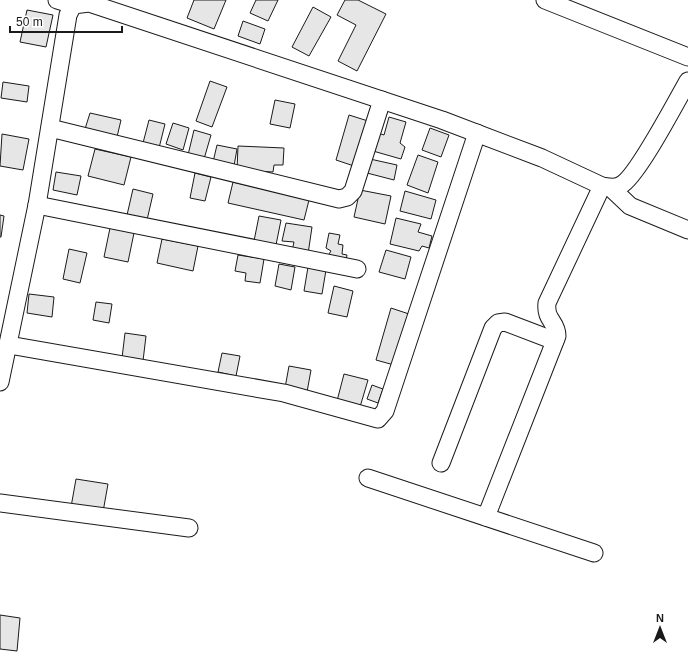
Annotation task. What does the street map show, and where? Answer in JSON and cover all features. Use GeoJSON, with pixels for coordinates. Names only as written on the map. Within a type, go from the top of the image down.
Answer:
{"type":"FeatureCollection","features":[{"type":"Feature","properties":{"kind":"street"},"geometry":{"type":"LineString","coordinates":[[544,0],[688,57]]}},
{"type":"Feature","properties":{"kind":"street"},"geometry":{"type":"LineString","coordinates":[[0,382],[9,345],[37,205],[68,15],[73,2],[89,3],[477,133],[542,158],[606,187],[630,206],[688,230]]}},
{"type":"Feature","properties":{"kind":"street"},"geometry":{"type":"LineString","coordinates":[[606,187],[622,185],[647,152],[688,81]]}},
{"type":"Feature","properties":{"kind":"street"},"geometry":{"type":"LineString","coordinates":[[50,128],[339,199],[347,198],[353,191],[382,100]]}},
{"type":"Feature","properties":{"kind":"street"},"geometry":{"type":"LineString","coordinates":[[9,345],[284,393],[378,419],[385,411],[477,133]]}},
{"type":"Feature","properties":{"kind":"street"},"geometry":{"type":"LineString","coordinates":[[486,517],[555,341],[557,329],[548,317],[547,303],[606,187]]}},
{"type":"Feature","properties":{"kind":"street"},"geometry":{"type":"LineString","coordinates":[[37,205],[357,269]]}},
{"type":"Feature","properties":{"kind":"street"},"geometry":{"type":"LineString","coordinates":[[441,463],[494,328],[498,323],[505,322],[555,341]]}},
{"type":"Feature","properties":{"kind":"street"},"geometry":{"type":"LineString","coordinates":[[368,478],[594,552]]}},
{"type":"Feature","properties":{"kind":"street"},"geometry":{"type":"LineString","coordinates":[[0,503],[189,528]]}},
{"type":"Feature","properties":{"kind":"building"},"geometry":{"type":"Polygon","coordinates":[[[194,0],[226,0],[214,29],[187,18],[194,0]]]}},
{"type":"Feature","properties":{"kind":"building"},"geometry":{"type":"Polygon","coordinates":[[[256,0],[278,0],[268,21],[250,13],[256,0]]]}},
{"type":"Feature","properties":{"kind":"building"},"geometry":{"type":"Polygon","coordinates":[[[345,0],[358,0],[386,14],[357,71],[338,61],[356,25],[337,15],[345,0]]]}},
{"type":"Feature","properties":{"kind":"building"},"geometry":{"type":"Polygon","coordinates":[[[313,7],[331,17],[309,56],[292,47],[313,7]]]}},
{"type":"Feature","properties":{"kind":"building"},"geometry":{"type":"Polygon","coordinates":[[[27,10],[53,15],[46,47],[20,42],[27,10]]]}},
{"type":"Feature","properties":{"kind":"building"},"geometry":{"type":"Polygon","coordinates":[[[243,21],[265,29],[260,44],[238,36],[243,21]]]}},
{"type":"Feature","properties":{"kind":"building"},"geometry":{"type":"Polygon","coordinates":[[[210,81],[227,87],[212,127],[196,121],[210,81]]]}},
{"type":"Feature","properties":{"kind":"building"},"geometry":{"type":"Polygon","coordinates":[[[3,82],[29,86],[27,102],[1,98],[3,82]]]}},
{"type":"Feature","properties":{"kind":"building"},"geometry":{"type":"Polygon","coordinates":[[[275,100],[295,104],[290,128],[270,124],[275,100]]]}},
{"type":"Feature","properties":{"kind":"building"},"geometry":{"type":"Polygon","coordinates":[[[90,113],[121,120],[117,137],[85,129],[90,113]]]}},
{"type":"Feature","properties":{"kind":"building"},"geometry":{"type":"Polygon","coordinates":[[[349,115],[368,121],[354,166],[336,160],[349,115]]]}},
{"type":"Feature","properties":{"kind":"building"},"geometry":{"type":"Polygon","coordinates":[[[389,117],[406,122],[400,143],[405,147],[401,159],[373,151],[378,133],[384,135],[389,117]]]}},
{"type":"Feature","properties":{"kind":"building"},"geometry":{"type":"Polygon","coordinates":[[[149,120],[165,124],[159,148],[143,143],[149,120]]]}},
{"type":"Feature","properties":{"kind":"building"},"geometry":{"type":"Polygon","coordinates":[[[173,123],[189,128],[183,150],[166,144],[173,123]]]}},
{"type":"Feature","properties":{"kind":"building"},"geometry":{"type":"Polygon","coordinates":[[[430,128],[449,135],[441,157],[422,150],[430,128]]]}},
{"type":"Feature","properties":{"kind":"building"},"geometry":{"type":"Polygon","coordinates":[[[194,130],[211,135],[204,159],[188,155],[194,130]]]}},
{"type":"Feature","properties":{"kind":"building"},"geometry":{"type":"Polygon","coordinates":[[[2,134],[29,139],[23,170],[0,166],[2,134]]]}},
{"type":"Feature","properties":{"kind":"building"},"geometry":{"type":"Polygon","coordinates":[[[217,145],[237,149],[234,166],[213,162],[217,145]]]}},
{"type":"Feature","properties":{"kind":"building"},"geometry":{"type":"Polygon","coordinates":[[[238,146],[284,148],[283,165],[274,165],[273,172],[237,170],[238,146]]]}},
{"type":"Feature","properties":{"kind":"building"},"geometry":{"type":"Polygon","coordinates":[[[95,149],[131,157],[124,185],[88,176],[95,149]]]}},
{"type":"Feature","properties":{"kind":"building"},"geometry":{"type":"Polygon","coordinates":[[[418,155],[438,162],[428,193],[407,185],[418,155]]]}},
{"type":"Feature","properties":{"kind":"building"},"geometry":{"type":"Polygon","coordinates":[[[370,159],[397,165],[394,180],[367,173],[370,159]]]}},
{"type":"Feature","properties":{"kind":"building"},"geometry":{"type":"Polygon","coordinates":[[[56,172],[81,176],[77,195],[53,190],[56,172]]]}},
{"type":"Feature","properties":{"kind":"building"},"geometry":{"type":"Polygon","coordinates":[[[195,173],[211,177],[205,201],[190,198],[195,173]]]}},
{"type":"Feature","properties":{"kind":"building"},"geometry":{"type":"Polygon","coordinates":[[[233,182],[309,200],[304,220],[228,203],[233,182]]]}},
{"type":"Feature","properties":{"kind":"building"},"geometry":{"type":"Polygon","coordinates":[[[133,189],[153,194],[147,220],[127,215],[133,189]]]}},
{"type":"Feature","properties":{"kind":"building"},"geometry":{"type":"Polygon","coordinates":[[[360,190],[391,196],[385,224],[354,217],[360,190]]]}},
{"type":"Feature","properties":{"kind":"building"},"geometry":{"type":"Polygon","coordinates":[[[405,191],[436,200],[431,219],[400,211],[405,191]]]}},
{"type":"Feature","properties":{"kind":"building"},"geometry":{"type":"Polygon","coordinates":[[[0,215],[4,216],[1,237],[0,237],[0,215]]]}},
{"type":"Feature","properties":{"kind":"building"},"geometry":{"type":"Polygon","coordinates":[[[259,216],[281,220],[276,245],[254,241],[259,216]]]}},
{"type":"Feature","properties":{"kind":"building"},"geometry":{"type":"Polygon","coordinates":[[[396,218],[421,224],[418,232],[432,236],[429,248],[422,246],[419,251],[390,244],[396,218]]]}},
{"type":"Feature","properties":{"kind":"building"},"geometry":{"type":"Polygon","coordinates":[[[286,223],[312,227],[308,254],[292,251],[294,242],[282,241],[286,223]]]}},
{"type":"Feature","properties":{"kind":"building"},"geometry":{"type":"Polygon","coordinates":[[[110,228],[134,233],[128,262],[104,257],[110,228]]]}},
{"type":"Feature","properties":{"kind":"building"},"geometry":{"type":"Polygon","coordinates":[[[329,233],[340,235],[338,244],[343,245],[342,254],[347,255],[346,261],[327,257],[331,251],[326,248],[329,233]]]}},
{"type":"Feature","properties":{"kind":"building"},"geometry":{"type":"Polygon","coordinates":[[[162,239],[198,246],[193,271],[157,263],[162,239]]]}},
{"type":"Feature","properties":{"kind":"building"},"geometry":{"type":"Polygon","coordinates":[[[69,249],[87,253],[80,283],[63,279],[69,249]]]}},
{"type":"Feature","properties":{"kind":"building"},"geometry":{"type":"Polygon","coordinates":[[[386,250],[411,257],[405,279],[379,272],[386,250]]]}},
{"type":"Feature","properties":{"kind":"building"},"geometry":{"type":"Polygon","coordinates":[[[238,255],[264,259],[260,283],[245,281],[246,273],[235,271],[238,255]]]}},
{"type":"Feature","properties":{"kind":"building"},"geometry":{"type":"Polygon","coordinates":[[[279,264],[295,267],[291,290],[275,286],[279,264]]]}},
{"type":"Feature","properties":{"kind":"building"},"geometry":{"type":"Polygon","coordinates":[[[308,267],[326,270],[322,294],[304,291],[308,267]]]}},
{"type":"Feature","properties":{"kind":"building"},"geometry":{"type":"Polygon","coordinates":[[[334,286],[353,291],[347,317],[328,313],[334,286]]]}},
{"type":"Feature","properties":{"kind":"building"},"geometry":{"type":"Polygon","coordinates":[[[29,294],[54,297],[52,317],[27,313],[29,294]]]}},
{"type":"Feature","properties":{"kind":"building"},"geometry":{"type":"Polygon","coordinates":[[[96,302],[112,304],[109,323],[93,320],[96,302]]]}},
{"type":"Feature","properties":{"kind":"building"},"geometry":{"type":"Polygon","coordinates":[[[391,308],[409,314],[394,365],[376,360],[391,308]]]}},
{"type":"Feature","properties":{"kind":"building"},"geometry":{"type":"Polygon","coordinates":[[[125,333],[146,336],[143,361],[122,358],[125,333]]]}},
{"type":"Feature","properties":{"kind":"building"},"geometry":{"type":"Polygon","coordinates":[[[222,353],[240,356],[236,376],[218,372],[222,353]]]}},
{"type":"Feature","properties":{"kind":"building"},"geometry":{"type":"Polygon","coordinates":[[[289,366],[311,370],[307,392],[285,388],[289,366]]]}},
{"type":"Feature","properties":{"kind":"building"},"geometry":{"type":"Polygon","coordinates":[[[344,374],[368,380],[360,407],[337,401],[344,374]]]}},
{"type":"Feature","properties":{"kind":"building"},"geometry":{"type":"Polygon","coordinates":[[[372,385],[383,389],[378,403],[367,399],[372,385]]]}},
{"type":"Feature","properties":{"kind":"building"},"geometry":{"type":"Polygon","coordinates":[[[76,479],[108,484],[103,512],[71,507],[76,479]]]}},
{"type":"Feature","properties":{"kind":"building"},"geometry":{"type":"Polygon","coordinates":[[[0,615],[20,618],[17,651],[0,649],[0,615]]]}}]}
